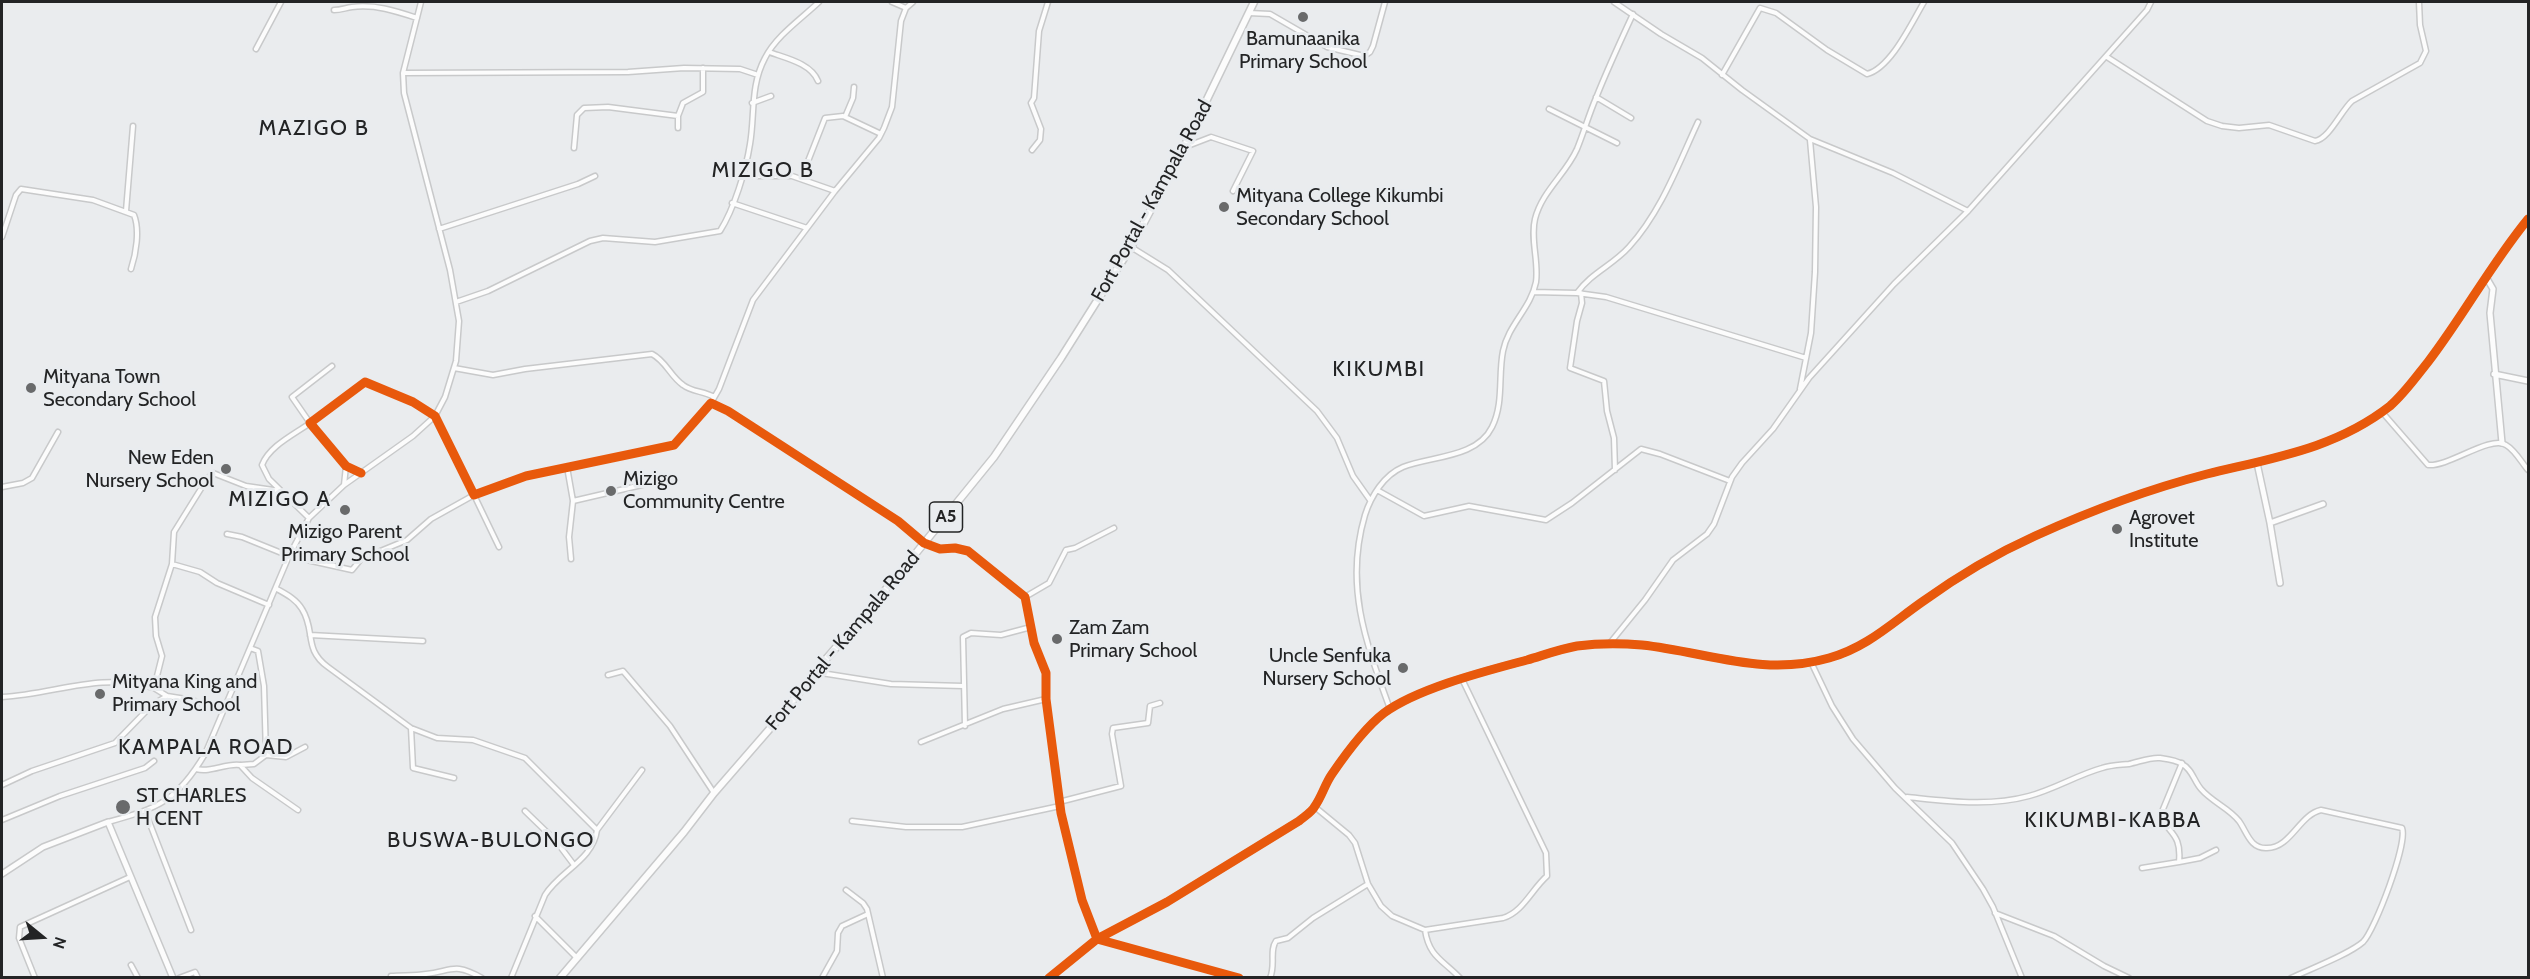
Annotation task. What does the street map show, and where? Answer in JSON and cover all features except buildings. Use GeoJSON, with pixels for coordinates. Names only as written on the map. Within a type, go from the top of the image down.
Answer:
{"type":"FeatureCollection","features":[{"type":"Feature","properties":{"kind":"main road","name":"Fort Portal - Kampala Road"},"geometry":{"type":"LineString","coordinates":[[560,978],[780,717],[814,672],[994,457],[1061,358],[1131,247],[1184,147],[1254,2]]}},
{"type":"Feature","properties":{"kind":"street"},"geometry":{"type":"LineString","coordinates":[[256,49],[281,2]]}},
{"type":"Feature","properties":{"kind":"street"},"geometry":{"type":"LineString","coordinates":[[2,874],[23,858],[43,847],[108,822],[156,808],[187,782],[196,769],[223,711],[277,589],[289,556],[309,518],[344,485],[413,436],[435,416],[445,397],[459,344],[459,321],[439,229],[408,113],[403,73],[421,2]]}},
{"type":"Feature","properties":{"kind":"street"},"geometry":{"type":"LineString","coordinates":[[456,302],[488,291],[590,241],[603,238],[655,242],[720,231],[743,176],[750,144],[752,103],[758,75],[769,52],[819,2]]}},
{"type":"Feature","properties":{"kind":"street"},"geometry":{"type":"LineString","coordinates":[[892,2],[906,8]]}},
{"type":"Feature","properties":{"kind":"street"},"geometry":{"type":"LineString","coordinates":[[227,534],[242,537],[289,556],[352,570],[361,559],[407,540],[431,519],[474,495],[526,476],[674,445],[711,403],[753,300],[881,134],[892,107],[898,34],[906,8],[913,2]]}},
{"type":"Feature","properties":{"kind":"street"},"geometry":{"type":"LineString","coordinates":[[1032,150],[1040,140],[1041,129],[1031,103],[1034,98],[1039,30],[1048,2]]}},
{"type":"Feature","properties":{"kind":"street"},"geometry":{"type":"LineString","coordinates":[[1248,13],[1270,14],[1327,47],[1364,56],[1373,46],[1385,2]]}},
{"type":"Feature","properties":{"kind":"street"},"geometry":{"type":"LineString","coordinates":[[1614,2],[1702,58],[1810,139],[1893,173],[1968,211]]}},
{"type":"Feature","properties":{"kind":"street"},"geometry":{"type":"LineString","coordinates":[[1722,75],[1757,11],[1764,8],[1867,74],[1875,72],[1898,46],[1924,2]]}},
{"type":"Feature","properties":{"kind":"street"},"geometry":{"type":"LineString","coordinates":[[1610,643],[1645,600],[1673,560],[1707,534],[1714,524],[1730,481],[1742,463],[1773,429],[1799,390],[1894,284],[1968,211],[2035,134],[2107,57],[2147,10],[2151,2]]}},
{"type":"Feature","properties":{"kind":"street"},"geometry":{"type":"LineString","coordinates":[[2107,57],[2207,121],[2239,128],[2269,125],[2315,141],[2327,134],[2352,101],[2415,68],[2420,63],[2426,51],[2419,16],[2419,2]]}},
{"type":"Feature","properties":{"kind":"street"},"geometry":{"type":"LineString","coordinates":[[334,10],[343,10],[353,6],[382,7],[417,18]]}},
{"type":"Feature","properties":{"kind":"street"},"geometry":{"type":"LineString","coordinates":[[1390,709],[1368,647],[1356,588],[1355,565],[1359,536],[1370,500],[1391,474],[1403,467],[1468,449],[1487,435],[1498,410],[1503,352],[1512,328],[1533,292],[1537,269],[1534,220],[1548,191],[1577,150],[1596,97],[1632,14]]}},
{"type":"Feature","properties":{"kind":"street"},"geometry":{"type":"LineString","coordinates":[[769,52],[815,73],[818,81]]}},
{"type":"Feature","properties":{"kind":"street"},"geometry":{"type":"LineString","coordinates":[[403,73],[628,72],[704,68],[747,70],[758,75]]}},
{"type":"Feature","properties":{"kind":"street"},"geometry":{"type":"LineString","coordinates":[[678,128],[678,116],[683,104],[703,92],[704,68]]}},
{"type":"Feature","properties":{"kind":"street"},"geometry":{"type":"LineString","coordinates":[[845,117],[853,98],[854,87]]}},
{"type":"Feature","properties":{"kind":"street"},"geometry":{"type":"LineString","coordinates":[[752,103],[771,96]]}},
{"type":"Feature","properties":{"kind":"street"},"geometry":{"type":"LineString","coordinates":[[1596,97],[1631,118]]}},
{"type":"Feature","properties":{"kind":"street"},"geometry":{"type":"LineString","coordinates":[[574,148],[577,115],[584,108],[608,107],[678,116]]}},
{"type":"Feature","properties":{"kind":"street"},"geometry":{"type":"LineString","coordinates":[[1549,109],[1617,143]]}},
{"type":"Feature","properties":{"kind":"street"},"geometry":{"type":"LineString","coordinates":[[801,179],[825,118],[845,117],[881,134]]}},
{"type":"Feature","properties":{"kind":"street"},"geometry":{"type":"LineString","coordinates":[[1615,470],[1614,438],[1607,411],[1604,381],[1570,368],[1582,303],[1579,293],[1585,281],[1629,248],[1643,228],[1671,183],[1698,122]]}},
{"type":"Feature","properties":{"kind":"street"},"geometry":{"type":"LineString","coordinates":[[126,211],[133,126]]}},
{"type":"Feature","properties":{"kind":"street"},"geometry":{"type":"LineString","coordinates":[[1184,147],[1211,137],[1253,151],[1233,191]]}},
{"type":"Feature","properties":{"kind":"street"},"geometry":{"type":"LineString","coordinates":[[1799,390],[1812,333],[1815,272],[1816,207],[1810,139]]}},
{"type":"Feature","properties":{"kind":"street"},"geometry":{"type":"LineString","coordinates":[[743,176],[779,175],[801,179],[835,191]]}},
{"type":"Feature","properties":{"kind":"street"},"geometry":{"type":"LineString","coordinates":[[439,229],[578,184],[595,176]]}},
{"type":"Feature","properties":{"kind":"street"},"geometry":{"type":"LineString","coordinates":[[2,237],[16,195],[21,189],[93,200],[126,211],[136,218],[135,257],[131,269]]}},
{"type":"Feature","properties":{"kind":"street"},"geometry":{"type":"LineString","coordinates":[[732,203],[807,228]]}},
{"type":"Feature","properties":{"kind":"street"},"geometry":{"type":"LineString","coordinates":[[1049,978],[1097,939],[1167,902],[1292,825],[1315,807],[1332,774],[1381,715],[1399,703],[1462,679],[1576,646],[1610,643],[1646,646],[1758,666],[1784,667],[1831,658],[1881,633],[1962,574],[2037,535],[2159,489],[2206,474],[2257,464],[2316,446],[2348,432],[2382,412],[2394,402],[2421,371],[2508,244],[2529,219]]}},
{"type":"Feature","properties":{"kind":"street"},"geometry":{"type":"LineString","coordinates":[[1131,247],[1168,270],[1317,411],[1336,438],[1353,476],[1370,500]]}},
{"type":"Feature","properties":{"kind":"street"},"geometry":{"type":"LineString","coordinates":[[2486,277],[2493,289],[2490,313],[2502,443]]}},
{"type":"Feature","properties":{"kind":"street"},"geometry":{"type":"LineString","coordinates":[[1533,292],[1579,293],[1606,297],[1806,358]]}},
{"type":"Feature","properties":{"kind":"street"},"geometry":{"type":"LineString","coordinates":[[454,369],[493,375],[652,354],[662,361],[669,374],[684,387],[714,397]]}},
{"type":"Feature","properties":{"kind":"street"},"geometry":{"type":"LineString","coordinates":[[332,366],[292,397],[310,423],[346,466],[361,473]]}},
{"type":"Feature","properties":{"kind":"street"},"geometry":{"type":"LineString","coordinates":[[2494,374],[2529,381]]}},
{"type":"Feature","properties":{"kind":"street"},"geometry":{"type":"LineString","coordinates":[[309,518],[280,491],[264,471],[262,465],[265,458],[368,382],[413,402],[435,416],[499,547]]}},
{"type":"Feature","properties":{"kind":"street"},"geometry":{"type":"LineString","coordinates":[[711,403],[748,423],[898,521],[924,543],[940,549],[955,548],[968,551],[1025,597],[1031,627],[1046,673],[1046,699],[1060,804],[1082,900],[1097,939]]}},
{"type":"Feature","properties":{"kind":"street"},"geometry":{"type":"LineString","coordinates":[[2382,412],[2428,465],[2445,463],[2470,450],[2502,443],[2508,446],[2529,470]]}},
{"type":"Feature","properties":{"kind":"street"},"geometry":{"type":"LineString","coordinates":[[2,487],[23,483],[32,478],[58,432]]}},
{"type":"Feature","properties":{"kind":"street"},"geometry":{"type":"LineString","coordinates":[[1377,490],[1424,516],[1469,506],[1546,520],[1572,503],[1637,452],[1645,449],[1730,481]]}},
{"type":"Feature","properties":{"kind":"street"},"geometry":{"type":"LineString","coordinates":[[2257,464],[2280,583]]}},
{"type":"Feature","properties":{"kind":"street"},"geometry":{"type":"LineString","coordinates":[[344,485],[346,466]]}},
{"type":"Feature","properties":{"kind":"street"},"geometry":{"type":"LineString","coordinates":[[567,467],[573,501],[569,537],[571,559]]}},
{"type":"Feature","properties":{"kind":"street"},"geometry":{"type":"LineString","coordinates":[[154,688],[162,656],[156,636],[155,617],[172,564],[174,532],[213,473],[246,486],[280,491]]}},
{"type":"Feature","properties":{"kind":"street"},"geometry":{"type":"LineString","coordinates":[[573,501],[646,484]]}},
{"type":"Feature","properties":{"kind":"street"},"geometry":{"type":"LineString","coordinates":[[2270,523],[2323,504]]}},
{"type":"Feature","properties":{"kind":"street"},"geometry":{"type":"LineString","coordinates":[[1025,597],[1049,583],[1066,550],[1075,549],[1114,528]]}},
{"type":"Feature","properties":{"kind":"street"},"geometry":{"type":"LineString","coordinates":[[172,564],[200,572],[217,583],[269,605]]}},
{"type":"Feature","properties":{"kind":"street"},"geometry":{"type":"LineString","coordinates":[[277,589],[294,599],[303,609],[317,659],[411,728],[437,738],[473,740],[525,758],[597,830]]}},
{"type":"Feature","properties":{"kind":"street"},"geometry":{"type":"LineString","coordinates":[[965,726],[963,637],[966,634],[1001,635],[1031,627]]}},
{"type":"Feature","properties":{"kind":"street"},"geometry":{"type":"LineString","coordinates":[[310,635],[423,641]]}},
{"type":"Feature","properties":{"kind":"street"},"geometry":{"type":"LineString","coordinates":[[250,648],[258,651],[264,686],[266,755]]}},
{"type":"Feature","properties":{"kind":"street"},"geometry":{"type":"LineString","coordinates":[[1811,662],[1832,706],[1854,740],[1895,788],[1952,843],[1983,889],[2022,978]]}},
{"type":"Feature","properties":{"kind":"street"},"geometry":{"type":"LineString","coordinates":[[608,675],[623,671],[651,702],[714,793]]}},
{"type":"Feature","properties":{"kind":"street"},"geometry":{"type":"LineString","coordinates":[[814,672],[891,684],[963,686]]}},
{"type":"Feature","properties":{"kind":"street"},"geometry":{"type":"LineString","coordinates":[[1315,807],[1349,835],[1368,884],[1381,906],[1392,916],[1425,930],[1509,916],[1524,903],[1536,885],[1547,876],[1546,853],[1462,679]]}},
{"type":"Feature","properties":{"kind":"street"},"geometry":{"type":"LineString","coordinates":[[2,697],[99,681],[132,682],[154,688],[167,696],[192,700],[223,711]]}},
{"type":"Feature","properties":{"kind":"street"},"geometry":{"type":"LineString","coordinates":[[2,785],[32,771],[115,743],[152,705],[167,696]]}},
{"type":"Feature","properties":{"kind":"street"},"geometry":{"type":"LineString","coordinates":[[921,742],[1003,710],[1046,699]]}},
{"type":"Feature","properties":{"kind":"street"},"geometry":{"type":"LineString","coordinates":[[852,821],[906,827],[962,827],[1060,804],[1121,786],[1112,734],[1113,728],[1148,723],[1150,706],[1160,703]]}},
{"type":"Feature","properties":{"kind":"street"},"geometry":{"type":"LineString","coordinates":[[411,728],[413,768],[454,778]]}},
{"type":"Feature","properties":{"kind":"street"},"geometry":{"type":"LineString","coordinates":[[196,769],[205,772],[234,764],[254,764],[266,755],[286,757],[305,747]]}},
{"type":"Feature","properties":{"kind":"street"},"geometry":{"type":"LineString","coordinates":[[1906,797],[1955,802],[1986,802],[2026,797],[2112,765],[2158,758],[2182,763],[2199,788],[2234,816],[2253,844],[2259,847],[2277,846],[2312,813],[2321,810],[2396,827],[2404,831],[2395,866],[2372,930],[2362,942],[2291,978]]}},
{"type":"Feature","properties":{"kind":"street"},"geometry":{"type":"LineString","coordinates":[[2,820],[60,796],[145,768],[154,761]]}},
{"type":"Feature","properties":{"kind":"street"},"geometry":{"type":"LineString","coordinates":[[2179,862],[2179,841],[2162,819],[2162,814],[2182,763]]}},
{"type":"Feature","properties":{"kind":"street"},"geometry":{"type":"LineString","coordinates":[[240,765],[252,778],[298,810]]}},
{"type":"Feature","properties":{"kind":"street"},"geometry":{"type":"LineString","coordinates":[[511,978],[535,916],[549,889],[588,853],[597,830],[642,770]]}},
{"type":"Feature","properties":{"kind":"street"},"geometry":{"type":"LineString","coordinates":[[145,811],[191,930]]}},
{"type":"Feature","properties":{"kind":"street"},"geometry":{"type":"LineString","coordinates":[[525,811],[556,840],[574,865]]}},
{"type":"Feature","properties":{"kind":"street"},"geometry":{"type":"LineString","coordinates":[[108,822],[173,978]]}},
{"type":"Feature","properties":{"kind":"street"},"geometry":{"type":"LineString","coordinates":[[2142,868],[2200,858],[2216,850]]}},
{"type":"Feature","properties":{"kind":"street"},"geometry":{"type":"LineString","coordinates":[[34,978],[20,938],[20,927],[130,878]]}},
{"type":"Feature","properties":{"kind":"street"},"geometry":{"type":"LineString","coordinates":[[1270,978],[1274,962],[1272,948],[1276,941],[1288,938],[1313,918],[1368,884]]}},
{"type":"Feature","properties":{"kind":"street"},"geometry":{"type":"LineString","coordinates":[[846,890],[863,903],[868,914],[883,978]]}},
{"type":"Feature","properties":{"kind":"street"},"geometry":{"type":"LineString","coordinates":[[1995,913],[2054,936],[2129,978]]}},
{"type":"Feature","properties":{"kind":"street"},"geometry":{"type":"LineString","coordinates":[[822,978],[837,951],[838,933],[842,926],[868,914]]}},
{"type":"Feature","properties":{"kind":"street"},"geometry":{"type":"LineString","coordinates":[[535,916],[576,957]]}},
{"type":"Feature","properties":{"kind":"street"},"geometry":{"type":"LineString","coordinates":[[1425,930],[1427,944],[1435,956],[1460,978]]}},
{"type":"Feature","properties":{"kind":"street"},"geometry":{"type":"LineString","coordinates":[[1097,939],[1239,978]]}},
{"type":"Feature","properties":{"kind":"street"},"geometry":{"type":"LineString","coordinates":[[131,964],[138,978]]}},
{"type":"Feature","properties":{"kind":"street"},"geometry":{"type":"LineString","coordinates":[[391,976],[426,974],[450,968],[471,972],[482,978]]}},
{"type":"Feature","properties":{"kind":"street"},"geometry":{"type":"LineString","coordinates":[[179,978],[195,972],[198,978]]}},
{"type":"Feature","properties":{"kind":"cycle path"},"geometry":{"type":"LineString","coordinates":[[1049,978],[1097,939],[1167,902],[1299,821],[1314,808],[1332,774],[1371,725],[1398,704],[1433,688],[1564,649],[1585,645],[1642,645],[1758,664],[1805,663],[1829,658],[1867,641],[1977,566],[2056,527],[2098,509],[2163,487],[2279,457],[2347,433],[2390,406],[2405,391],[2441,344],[2528,219]]}},
{"type":"Feature","properties":{"kind":"cycle path"},"geometry":{"type":"LineString","coordinates":[[361,473],[346,466],[310,423],[365,382],[413,402],[435,416],[474,495],[526,476],[674,445],[711,403],[728,411],[898,521],[924,543],[940,549],[955,548],[968,551],[1025,597],[1034,643],[1046,673],[1046,699],[1061,813],[1082,900],[1097,939],[1239,978]]}},
{"type":"Feature","properties":{"kind":"place","name":"Bamunaanika Primary School"},"geometry":{"type":"Point","coordinates":[1303,17]}},
{"type":"Feature","properties":{"kind":"place","name":"Mityana College Kikumbi Secondary School"},"geometry":{"type":"Point","coordinates":[1224,207]}},
{"type":"Feature","properties":{"kind":"place","name":"Mityana Town Secondary School"},"geometry":{"type":"Point","coordinates":[31,388]}},
{"type":"Feature","properties":{"kind":"place","name":"New Eden Nursery School"},"geometry":{"type":"Point","coordinates":[226,469]}},
{"type":"Feature","properties":{"kind":"place","name":"Mizigo Community Centre"},"geometry":{"type":"Point","coordinates":[611,491]}},
{"type":"Feature","properties":{"kind":"place","name":"Mizigo Parent Primary School"},"geometry":{"type":"Point","coordinates":[345,510]}},
{"type":"Feature","properties":{"kind":"place","name":"Agrovet Institute"},"geometry":{"type":"Point","coordinates":[2117,529]}},
{"type":"Feature","properties":{"kind":"place","name":"Zam Zam Primary School"},"geometry":{"type":"Point","coordinates":[1057,639]}},
{"type":"Feature","properties":{"kind":"place","name":"Uncle Senfuka Nursery School"},"geometry":{"type":"Point","coordinates":[1403,668]}},
{"type":"Feature","properties":{"kind":"place","name":"Mityana King and Primary School"},"geometry":{"type":"Point","coordinates":[100,694]}},
{"type":"Feature","properties":{"kind":"place","name":"ST CHARLES H CENT"},"geometry":{"type":"Point","coordinates":[123,807]}},
{"type":"Feature","properties":{"kind":"district","name":"MAZIGO B"},"geometry":{"type":"Point","coordinates":[314,129]}},
{"type":"Feature","properties":{"kind":"district","name":"MIZIGO B"},"geometry":{"type":"Point","coordinates":[763,171]}},
{"type":"Feature","properties":{"kind":"district","name":"KIKUMBI"},"geometry":{"type":"Point","coordinates":[1379,370]}},
{"type":"Feature","properties":{"kind":"district","name":"MIZIGO A"},"geometry":{"type":"Point","coordinates":[280,500]}},
{"type":"Feature","properties":{"kind":"district","name":"KAMPALA ROAD"},"geometry":{"type":"Point","coordinates":[206,748]}},
{"type":"Feature","properties":{"kind":"district","name":"KIKUMBI-KABBA"},"geometry":{"type":"Point","coordinates":[2113,821]}},
{"type":"Feature","properties":{"kind":"district","name":"BUSWA-BULONGO"},"geometry":{"type":"Point","coordinates":[491,841]}}]}
